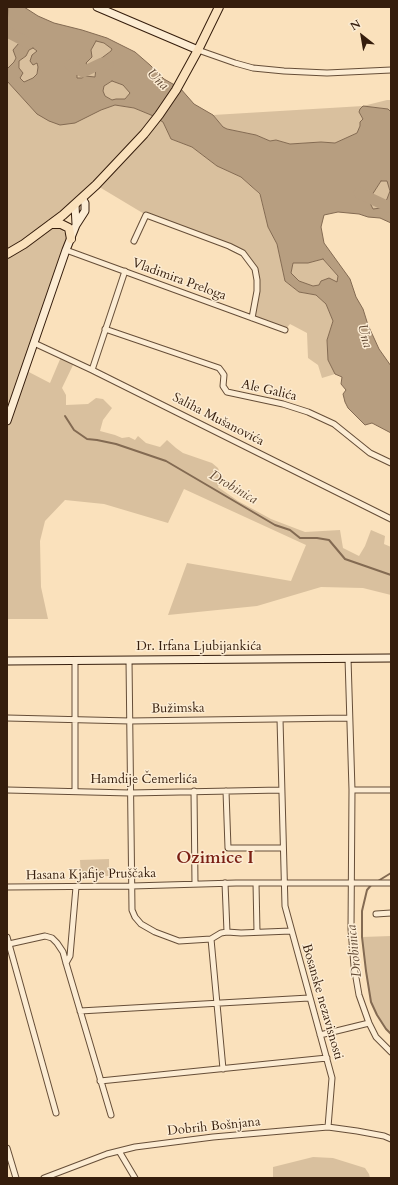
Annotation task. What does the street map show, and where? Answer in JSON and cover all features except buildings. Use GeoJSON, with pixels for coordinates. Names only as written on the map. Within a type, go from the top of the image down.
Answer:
{"type":"FeatureCollection","features":[{"type":"Feature","properties":{"kind":"main road"},"geometry":{"type":"LineString","coordinates":[[97,7],[198,50]]}},
{"type":"Feature","properties":{"kind":"main road"},"geometry":{"type":"LineString","coordinates":[[7,254],[24,244],[75,205],[144,134],[167,103],[182,78],[198,50],[218,7]]}},
{"type":"Feature","properties":{"kind":"main road"},"geometry":{"type":"LineString","coordinates":[[7,421],[66,250],[76,225],[85,211],[82,198]]}},
{"type":"Feature","properties":{"kind":"main road"},"geometry":{"type":"LineString","coordinates":[[75,205],[76,225]]}},
{"type":"Feature","properties":{"kind":"main road"},"geometry":{"type":"LineString","coordinates":[[51,224],[61,224],[69,228],[71,239]]}},
{"type":"Feature","properties":{"kind":"main road","name":"Dr. Irfana Ljubijankića"},"geometry":{"type":"LineString","coordinates":[[7,661],[391,658]]}},
{"type":"Feature","properties":{"kind":"street"},"geometry":{"type":"LineString","coordinates":[[198,50],[253,68],[327,73],[391,70]]}},
{"type":"Feature","properties":{"kind":"street"},"geometry":{"type":"LineString","coordinates":[[134,240],[146,216],[229,246],[243,254],[255,269],[257,280],[257,291],[252,318]]}},
{"type":"Feature","properties":{"kind":"street","name":"Vladimira Preloga"},"geometry":{"type":"LineString","coordinates":[[66,250],[285,330]]}},
{"type":"Feature","properties":{"kind":"street"},"geometry":{"type":"LineString","coordinates":[[92,370],[125,271]]}},
{"type":"Feature","properties":{"kind":"street","name":"Ale Galića"},"geometry":{"type":"LineString","coordinates":[[105,329],[219,368],[224,375],[222,386],[227,392],[283,404],[308,412],[334,424],[370,453],[391,463]]}},
{"type":"Feature","properties":{"kind":"street","name":"Saliha Mušanovića"},"geometry":{"type":"LineString","coordinates":[[34,343],[92,370],[391,519]]}},
{"type":"Feature","properties":{"kind":"street"},"geometry":{"type":"LineString","coordinates":[[348,658],[352,790],[351,929],[354,966],[359,995],[368,1023],[376,1037],[391,1052]]}},
{"type":"Feature","properties":{"kind":"street"},"geometry":{"type":"LineString","coordinates":[[75,660],[75,791]]}},
{"type":"Feature","properties":{"kind":"street"},"geometry":{"type":"LineString","coordinates":[[129,660],[132,910],[135,917],[141,924],[155,932],[178,941],[210,939],[221,933],[227,932],[291,931]]}},
{"type":"Feature","properties":{"kind":"street","name":"Bužimska"},"geometry":{"type":"LineString","coordinates":[[7,718],[130,721],[349,718]]}},
{"type":"Feature","properties":{"kind":"street","name":"Bosanske nezavisnosti"},"geometry":{"type":"LineString","coordinates":[[280,719],[283,884],[285,906],[332,1078],[328,1127]]}},
{"type":"Feature","properties":{"kind":"street","name":"Hamdije Čemerlića"},"geometry":{"type":"LineString","coordinates":[[7,790],[130,792],[281,790]]}},
{"type":"Feature","properties":{"kind":"street"},"geometry":{"type":"LineString","coordinates":[[352,790],[391,790]]}},
{"type":"Feature","properties":{"kind":"street"},"geometry":{"type":"LineString","coordinates":[[194,791],[195,884]]}},
{"type":"Feature","properties":{"kind":"street"},"geometry":{"type":"LineString","coordinates":[[226,791],[228,848],[283,848]]}},
{"type":"Feature","properties":{"kind":"street"},"geometry":{"type":"LineString","coordinates":[[225,883],[227,932]]}},
{"type":"Feature","properties":{"kind":"street","name":"Hasana Kjafije Pruščaka"},"geometry":{"type":"LineString","coordinates":[[7,888],[225,883],[389,883]]}},
{"type":"Feature","properties":{"kind":"street"},"geometry":{"type":"LineString","coordinates":[[256,883],[257,932]]}},
{"type":"Feature","properties":{"kind":"street"},"geometry":{"type":"LineString","coordinates":[[66,962],[70,956],[76,887]]}},
{"type":"Feature","properties":{"kind":"street"},"geometry":{"type":"LineString","coordinates":[[376,914],[391,914]]}},
{"type":"Feature","properties":{"kind":"street"},"geometry":{"type":"LineString","coordinates":[[9,944],[45,936],[52,938],[60,947],[66,962],[110,1115]]}},
{"type":"Feature","properties":{"kind":"street"},"geometry":{"type":"LineString","coordinates":[[7,937],[56,1113]]}},
{"type":"Feature","properties":{"kind":"street"},"geometry":{"type":"LineString","coordinates":[[210,939],[223,1069]]}},
{"type":"Feature","properties":{"kind":"street"},"geometry":{"type":"LineString","coordinates":[[80,1011],[216,1002],[309,998]]}},
{"type":"Feature","properties":{"kind":"street"},"geometry":{"type":"LineString","coordinates":[[320,1035],[368,1023]]}},
{"type":"Feature","properties":{"kind":"street"},"geometry":{"type":"LineString","coordinates":[[100,1081],[327,1058]]}},
{"type":"Feature","properties":{"kind":"street","name":"Dobrih Bošnjana"},"geometry":{"type":"LineString","coordinates":[[44,1178],[119,1151],[135,1147],[212,1138],[328,1127],[357,1131],[391,1139]]}},
{"type":"Feature","properties":{"kind":"street"},"geometry":{"type":"LineString","coordinates":[[7,1148],[16,1178]]}},
{"type":"Feature","properties":{"kind":"street"},"geometry":{"type":"LineString","coordinates":[[119,1151],[135,1178]]}},
{"type":"Feature","properties":{"kind":"shaded area"},"geometry":{"type":"Polygon","coordinates":[[[7,28],[13,32],[19,43],[14,63],[7,69],[7,28]]]}},
{"type":"Feature","properties":{"kind":"shaded area"},"geometry":{"type":"Polygon","coordinates":[[[96,41],[104,43],[113,49],[103,57],[96,68],[95,77],[86,76],[77,78],[77,75],[80,75],[96,41]]]}},
{"type":"Feature","properties":{"kind":"shaded area"},"geometry":{"type":"Polygon","coordinates":[[[33,48],[37,51],[37,74],[33,78],[24,82],[20,78],[19,61],[26,56],[29,50],[33,48]]]}},
{"type":"Feature","properties":{"kind":"shaded area"},"geometry":{"type":"Polygon","coordinates":[[[7,81],[37,114],[101,110],[115,105],[134,108],[163,122],[171,139],[192,147],[217,166],[241,177],[260,195],[268,227],[277,244],[285,281],[299,292],[316,295],[326,304],[333,321],[327,340],[328,360],[335,374],[322,378],[318,365],[308,358],[307,333],[290,324],[285,330],[252,318],[257,291],[255,269],[243,253],[146,215],[96,185],[52,224],[64,229],[63,231],[71,239],[25,370],[50,383],[61,357],[74,363],[62,388],[66,395],[66,405],[88,404],[96,398],[103,399],[112,408],[103,420],[100,431],[122,438],[129,437],[135,440],[138,436],[146,443],[160,447],[167,440],[183,453],[212,463],[218,468],[222,478],[218,487],[238,501],[271,519],[305,532],[340,530],[343,548],[359,556],[365,546],[371,530],[385,536],[384,544],[391,547],[391,595],[363,588],[321,587],[257,606],[168,615],[187,563],[291,581],[306,545],[184,489],[168,523],[104,504],[65,500],[45,521],[40,541],[41,587],[48,619],[7,619],[7,81]]]}},
{"type":"Feature","properties":{"kind":"shaded area"},"geometry":{"type":"Polygon","coordinates":[[[113,81],[124,85],[130,93],[125,99],[112,100],[105,96],[103,91],[104,86],[113,81]]]}},
{"type":"Feature","properties":{"kind":"shaded area"},"geometry":{"type":"Polygon","coordinates":[[[391,100],[391,112],[388,109],[374,107],[359,112],[363,119],[360,122],[357,133],[335,143],[321,142],[290,144],[276,140],[270,141],[256,135],[227,129],[223,127],[213,115],[363,106],[391,100]]]}},
{"type":"Feature","properties":{"kind":"shaded area"},"geometry":{"type":"Polygon","coordinates":[[[381,181],[387,181],[390,191],[381,208],[373,209],[370,203],[372,195],[381,181]]]}},
{"type":"Feature","properties":{"kind":"shaded area"},"geometry":{"type":"Polygon","coordinates":[[[323,259],[338,276],[337,282],[313,286],[299,281],[291,273],[293,263],[308,263],[323,259]]]}},
{"type":"Feature","properties":{"kind":"shaded area"},"geometry":{"type":"Polygon","coordinates":[[[109,859],[109,876],[81,877],[80,860],[109,859]]]}},
{"type":"Feature","properties":{"kind":"shaded area"},"geometry":{"type":"Polygon","coordinates":[[[391,936],[391,1034],[377,1015],[371,1002],[362,937],[391,936]]]}},
{"type":"Feature","properties":{"kind":"shaded area"},"geometry":{"type":"Polygon","coordinates":[[[313,1157],[333,1158],[365,1168],[370,1178],[273,1178],[273,1167],[313,1157]]]}},
{"type":"Feature","properties":{"kind":"water"},"geometry":{"type":"Polygon","coordinates":[[[8,7],[24,7],[38,16],[54,23],[107,38],[135,52],[164,79],[180,88],[194,104],[213,115],[223,127],[256,135],[270,141],[276,140],[290,144],[321,142],[335,143],[357,133],[360,122],[363,119],[359,112],[363,106],[388,109],[391,112],[391,223],[380,218],[338,212],[324,215],[321,227],[324,243],[350,279],[356,297],[363,309],[368,325],[379,349],[391,366],[391,433],[372,423],[365,425],[348,408],[343,394],[346,390],[341,384],[342,377],[335,374],[328,360],[327,340],[333,321],[326,304],[316,295],[299,292],[285,281],[277,244],[268,227],[260,194],[241,177],[217,166],[192,147],[171,139],[163,122],[134,108],[115,105],[75,123],[60,125],[37,114],[7,81],[7,69],[16,58],[13,50],[19,43],[13,32],[7,28],[8,7]],[[96,41],[91,50],[92,57],[86,63],[88,67],[77,75],[77,78],[82,78],[85,76],[95,77],[95,63],[112,49],[104,43],[96,41]],[[33,48],[29,50],[26,56],[19,61],[19,68],[23,73],[20,78],[24,82],[33,78],[37,74],[37,63],[33,65],[30,61],[32,55],[37,51],[33,48]],[[112,81],[104,86],[103,91],[105,96],[112,100],[125,99],[130,93],[123,85],[112,81]],[[381,181],[372,195],[370,203],[373,209],[381,208],[390,191],[387,181],[381,181]],[[323,259],[308,263],[293,263],[291,273],[299,281],[313,286],[319,285],[321,281],[329,278],[337,282],[338,276],[323,259]]]}},
{"type":"Feature","properties":{"kind":"waterway","name":"Una"},"geometry":{"type":"LineString","coordinates":[[7,32],[28,43]]}},
{"type":"Feature","properties":{"kind":"waterway","name":"Una"},"geometry":{"type":"LineString","coordinates":[[70,65],[83,72],[102,63],[108,64]]}},
{"type":"Feature","properties":{"kind":"waterway","name":"Una"},"geometry":{"type":"LineString","coordinates":[[359,193],[391,208]]}},
{"type":"Feature","properties":{"kind":"waterway","name":"Drobinica"},"geometry":{"type":"LineString","coordinates":[[65,416],[74,430],[87,439],[116,444],[166,461],[275,525],[290,530],[300,538],[329,540],[345,559],[391,575]]}},
{"type":"Feature","properties":{"kind":"waterway","name":"Drobinica"},"geometry":{"type":"LineString","coordinates":[[378,881],[391,873]]}},
{"type":"Feature","properties":{"kind":"waterway","name":"Drobinica"},"geometry":{"type":"LineString","coordinates":[[372,884],[367,890],[362,911],[362,937],[366,971],[371,1002],[377,1015],[391,1034]]}},
{"type":"Feature","properties":{"kind":"district","name":"Ozimice I"},"geometry":{"type":"Point","coordinates":[215,859]}}]}
